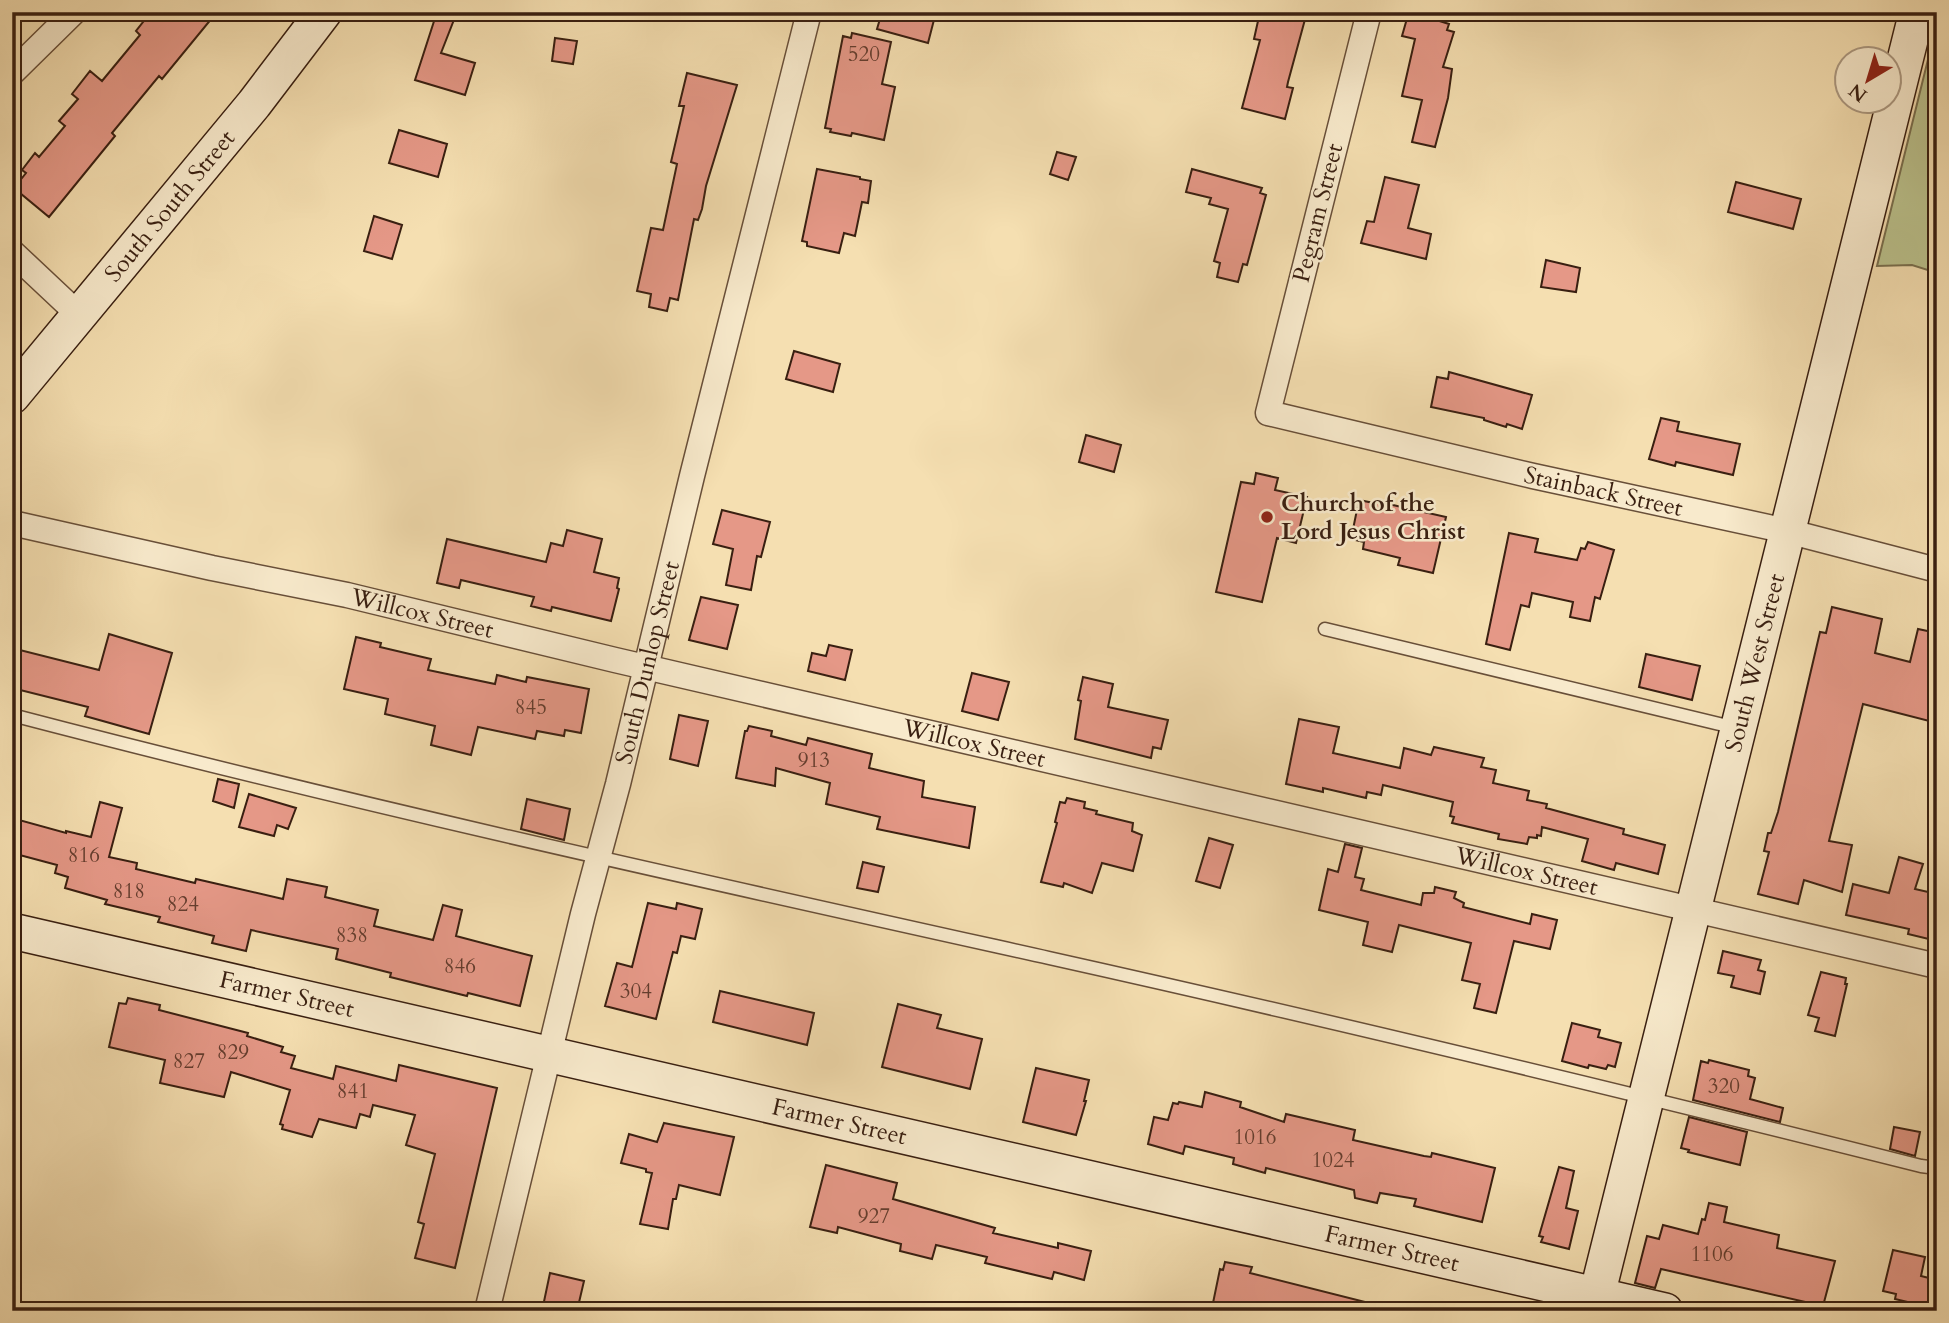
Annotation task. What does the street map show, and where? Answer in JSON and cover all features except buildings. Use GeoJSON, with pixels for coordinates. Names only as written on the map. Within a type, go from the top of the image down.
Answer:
{"type":"FeatureCollection","features":[{"type":"Feature","properties":{"kind":"street"},"geometry":{"type":"LineString","coordinates":[[12,73],[74,12]]}},
{"type":"Feature","properties":{"kind":"street","name":"South South Street"},"geometry":{"type":"LineString","coordinates":[[12,396],[254,104],[324,12]]}},
{"type":"Feature","properties":{"kind":"street","name":"South Dunlop Street"},"geometry":{"type":"LineString","coordinates":[[487,1311],[809,12]]}},
{"type":"Feature","properties":{"kind":"street","name":"Pegram Street"},"geometry":{"type":"LineString","coordinates":[[1268,413],[1369,12]]}},
{"type":"Feature","properties":{"kind":"street","name":"South West Street"},"geometry":{"type":"LineString","coordinates":[[1595,1303],[1917,12]]}},
{"type":"Feature","properties":{"kind":"street"},"geometry":{"type":"LineString","coordinates":[[12,252],[78,314]]}},
{"type":"Feature","properties":{"kind":"street","name":"Stainback Street"},"geometry":{"type":"LineString","coordinates":[[1268,413],[1558,482],[1787,531],[1937,570]]}},
{"type":"Feature","properties":{"kind":"street","name":"Willcox Street"},"geometry":{"type":"LineString","coordinates":[[12,523],[347,595],[1197,795],[1937,965]]}},
{"type":"Feature","properties":{"kind":"street","name":"Farmer Street"},"geometry":{"type":"LineString","coordinates":[[12,932],[550,1054],[1595,1303],[1665,1311]]}},
{"type":"Feature","properties":{"kind":"lane"},"geometry":{"type":"LineString","coordinates":[[1325,629],[1740,729]]}},
{"type":"Feature","properties":{"kind":"lane"},"geometry":{"type":"LineString","coordinates":[[12,715],[362,803],[1383,1034],[1937,1168]]}},
{"type":"Feature","properties":{"kind":"green space"},"geometry":{"type":"Polygon","coordinates":[[[1937,23],[1937,273],[1912,265],[1877,266],[1937,23]]]}},
{"type":"Feature","properties":{"kind":"place","name":"Church of the Lord Jesus Christ"},"geometry":{"type":"Point","coordinates":[1267,517]}}]}
